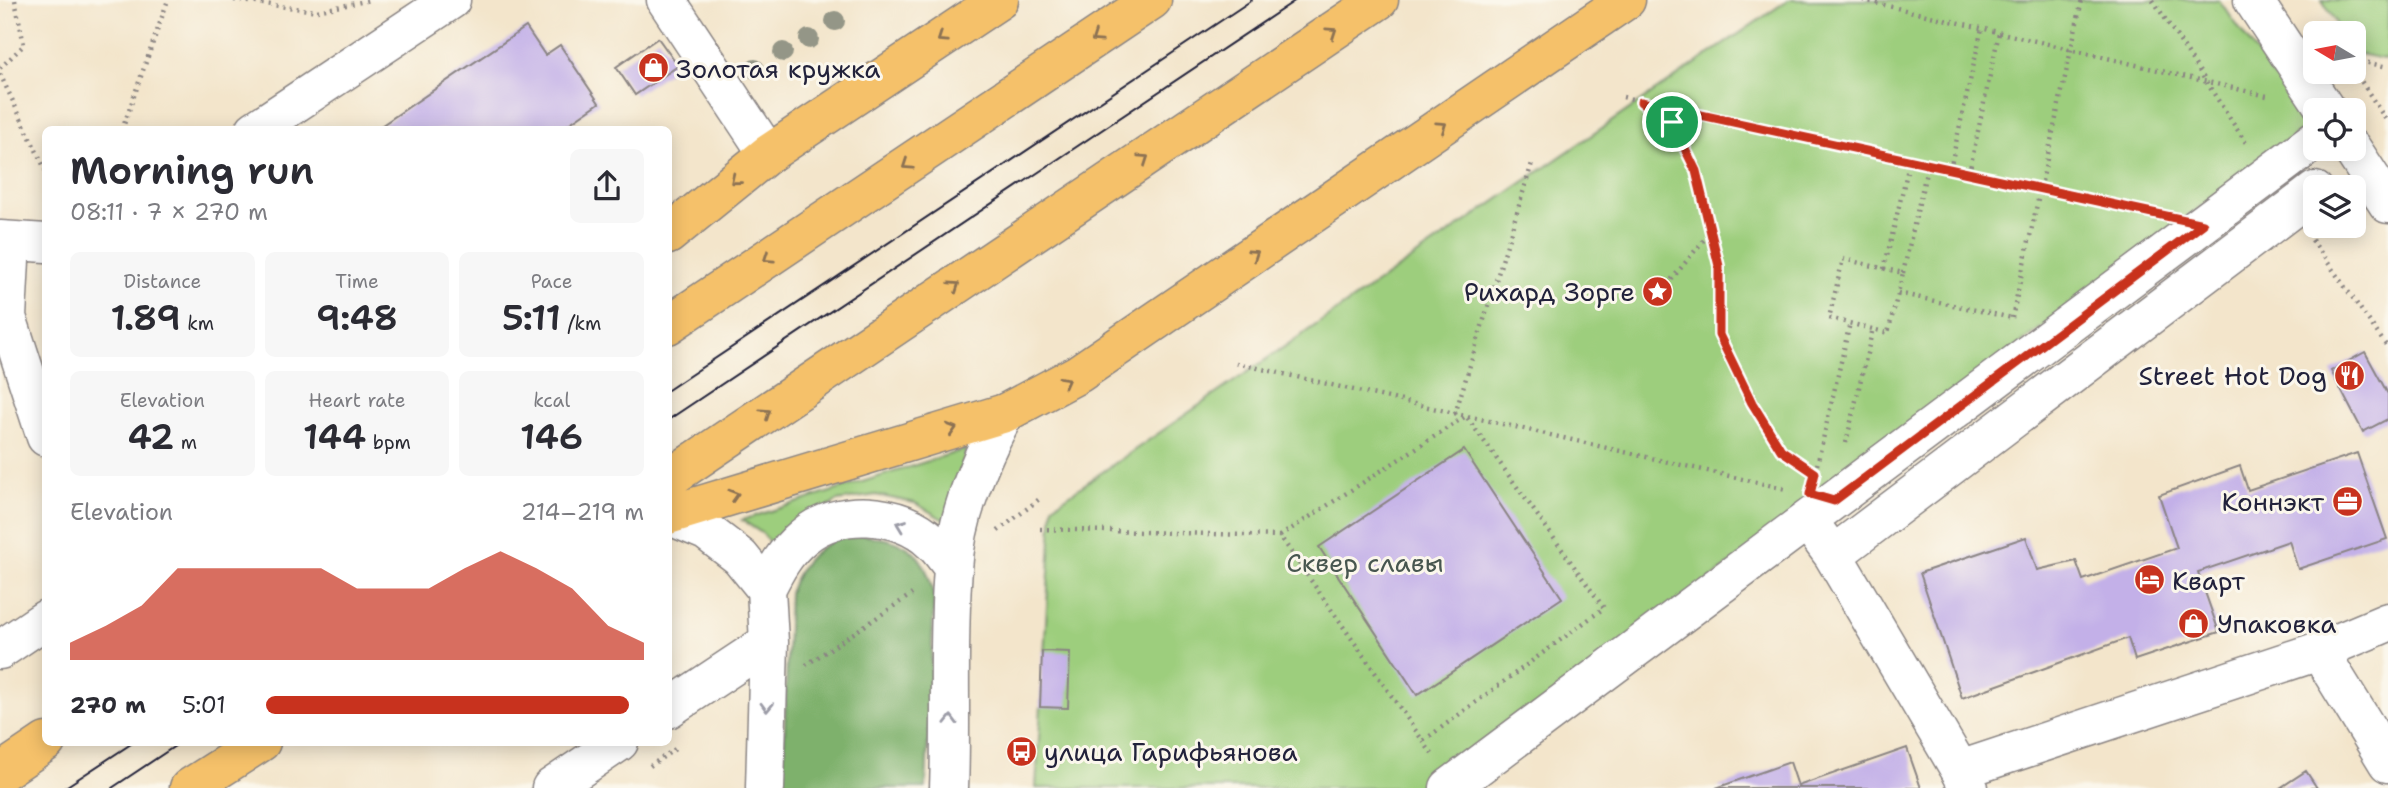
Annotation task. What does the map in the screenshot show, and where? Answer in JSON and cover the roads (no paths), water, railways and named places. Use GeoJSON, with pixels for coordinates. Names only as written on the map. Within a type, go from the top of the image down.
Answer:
{"type":"FeatureCollection","features":[{"type":"Feature","properties":{"kind":"main road"},"geometry":{"type":"LineString","coordinates":[[672,232],[768,153],[999,0]]}},
{"type":"Feature","properties":{"kind":"main road"},"geometry":{"type":"LineString","coordinates":[[672,322],[1152,0]]}},
{"type":"Feature","properties":{"kind":"main road"},"geometry":{"type":"LineString","coordinates":[[672,476],[1379,0]]}},
{"type":"Feature","properties":{"kind":"main road"},"geometry":{"type":"LineString","coordinates":[[672,514],[1005,413],[1078,373],[1626,0]]}},
{"type":"Feature","properties":{"kind":"main road"},"geometry":{"type":"LineString","coordinates":[[0,773],[42,745]]}},
{"type":"Feature","properties":{"kind":"main road"},"geometry":{"type":"LineString","coordinates":[[189,788],[255,746]]}},
{"type":"Feature","properties":{"kind":"street"},"geometry":{"type":"LineString","coordinates":[[262,126],[451,0]]}},
{"type":"Feature","properties":{"kind":"street"},"geometry":{"type":"LineString","coordinates":[[666,0],[768,153]]}},
{"type":"Feature","properties":{"kind":"street"},"geometry":{"type":"LineString","coordinates":[[2253,0],[2318,98]]}},
{"type":"Feature","properties":{"kind":"street"},"geometry":{"type":"LineString","coordinates":[[1452,787],[2303,149]]}},
{"type":"Feature","properties":{"kind":"street"},"geometry":{"type":"LineString","coordinates":[[2333,175],[2348,161]]}},
{"type":"Feature","properties":{"kind":"street"},"geometry":{"type":"LineString","coordinates":[[2360,161],[2388,204]]}},
{"type":"Feature","properties":{"kind":"street"},"geometry":{"type":"LineString","coordinates":[[1833,555],[2303,200]]}},
{"type":"Feature","properties":{"kind":"street"},"geometry":{"type":"LineString","coordinates":[[19,241],[7,317],[42,425]]}},
{"type":"Feature","properties":{"kind":"street"},"geometry":{"type":"LineString","coordinates":[[949,788],[953,567],[970,490],[984,452],[1005,413]]}},
{"type":"Feature","properties":{"kind":"street"},"geometry":{"type":"LineString","coordinates":[[1825,507],[1833,555],[1964,779],[2319,651],[2388,622]]}},
{"type":"Feature","properties":{"kind":"street"},"geometry":{"type":"LineString","coordinates":[[765,788],[769,642],[766,589],[781,559],[805,535],[835,520],[869,516],[902,523],[931,541],[953,567]]}},
{"type":"Feature","properties":{"kind":"street"},"geometry":{"type":"LineString","coordinates":[[672,517],[706,531],[740,556],[766,589]]}},
{"type":"Feature","properties":{"kind":"street"},"geometry":{"type":"LineString","coordinates":[[0,650],[42,622]]}},
{"type":"Feature","properties":{"kind":"street"},"geometry":{"type":"LineString","coordinates":[[672,706],[769,642]]}},
{"type":"Feature","properties":{"kind":"street"},"geometry":{"type":"LineString","coordinates":[[2319,651],[2388,763]]}},
{"type":"Feature","properties":{"kind":"street"},"geometry":{"type":"LineString","coordinates":[[551,788],[613,746]]}},
{"type":"Feature","properties":{"kind":"tram line"},"geometry":{"type":"LineString","coordinates":[[672,387],[1252,0]]}},
{"type":"Feature","properties":{"kind":"tram line"},"geometry":{"type":"LineString","coordinates":[[672,417],[1296,0]]}},
{"type":"Feature","properties":{"kind":"tram line"},"geometry":{"type":"LineString","coordinates":[[64,788],[128,746]]}},
{"type":"Feature","properties":{"kind":"tram line"},"geometry":{"type":"LineString","coordinates":[[112,788],[175,746]]}},
{"type":"Feature","properties":{"kind":"place","name":"Золотая кружка"},"geometry":{"type":"Point","coordinates":[653,68]}},
{"type":"Feature","properties":{"kind":"place","name":"Рихард Зорге"},"geometry":{"type":"Point","coordinates":[1658,291]}},
{"type":"Feature","properties":{"kind":"place","name":"Street Hot Dog"},"geometry":{"type":"Point","coordinates":[2350,375]}},
{"type":"Feature","properties":{"kind":"place","name":"Коннэкт"},"geometry":{"type":"Point","coordinates":[2347,501]}},
{"type":"Feature","properties":{"kind":"place","name":"Кварт"},"geometry":{"type":"Point","coordinates":[2149,580]}},
{"type":"Feature","properties":{"kind":"place","name":"Упаковка"},"geometry":{"type":"Point","coordinates":[2194,623]}},
{"type":"Feature","properties":{"kind":"place","name":"улица Гарифьянова"},"geometry":{"type":"Point","coordinates":[1021,751]}},
{"type":"Feature","properties":{"kind":"park label","name":"Сквер славы"},"geometry":{"type":"Point","coordinates":[1365,562]}}]}
